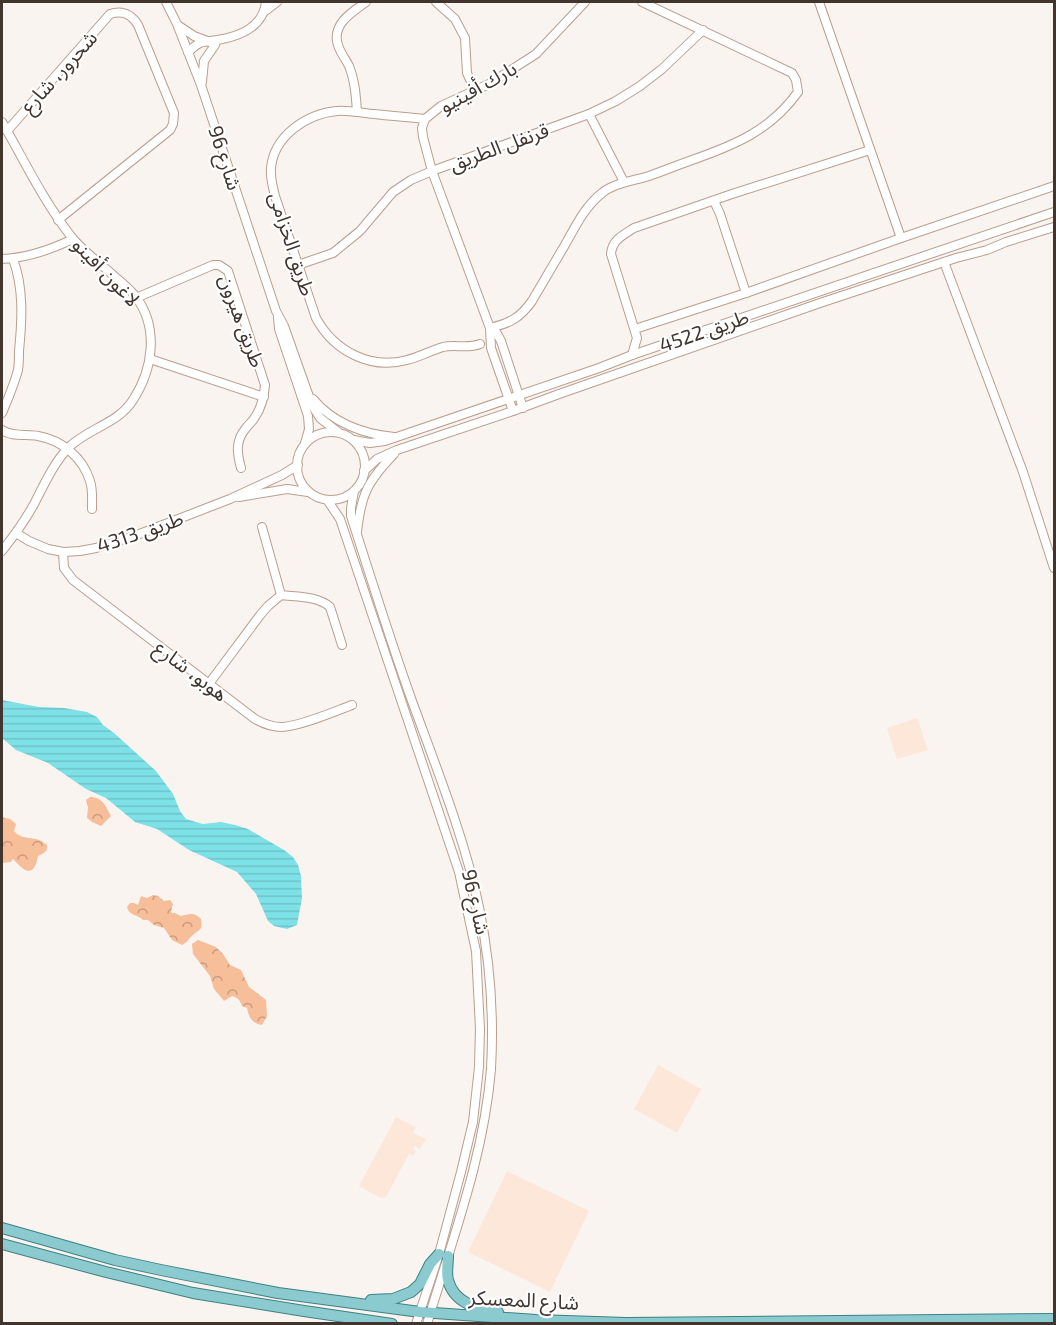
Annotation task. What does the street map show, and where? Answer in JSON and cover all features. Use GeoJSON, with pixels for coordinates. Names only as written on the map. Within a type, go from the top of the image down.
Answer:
{"type":"FeatureCollection","features":[{"type":"Feature","properties":{"kind":"main road","name":"شارع المعسكر"},"geometry":{"type":"LineString","coordinates":[[2,1228],[115,1260],[161,1270],[278,1293],[426,1316],[638,1323],[1054,1319]]}},
{"type":"Feature","properties":{"kind":"main road"},"geometry":{"type":"LineString","coordinates":[[2,1244],[193,1293],[393,1323]]}},
{"type":"Feature","properties":{"kind":"main road"},"geometry":{"type":"LineString","coordinates":[[333,1301],[350,1298],[382,1300],[406,1295],[420,1284],[430,1264],[444,1255],[448,1280],[452,1290],[462,1301],[479,1308],[514,1313],[536,1320]]}},
{"type":"Feature","properties":{"kind":"main road"},"geometry":{"type":"LineString","coordinates":[[304,1311],[318,1320],[342,1323]]}},
{"type":"Feature","properties":{"kind":"street","name":"شارع 96"},"geometry":{"type":"LineString","coordinates":[[166,2],[201,85],[278,317],[279,329],[308,416],[309,429],[304,445]]}},
{"type":"Feature","properties":{"kind":"street"},"geometry":{"type":"LineString","coordinates":[[189,54],[200,43],[215,42],[245,32],[260,20],[265,6],[277,2]]}},
{"type":"Feature","properties":{"kind":"street"},"geometry":{"type":"LineString","coordinates":[[357,112],[352,77],[348,63],[339,47],[337,34],[339,26],[345,19],[366,2]]}},
{"type":"Feature","properties":{"kind":"street"},"geometry":{"type":"LineString","coordinates":[[436,2],[455,19],[465,38],[467,73],[475,91]]}},
{"type":"Feature","properties":{"kind":"street","name":"بارك أفينيو"},"geometry":{"type":"LineString","coordinates":[[513,411],[492,348],[490,328],[432,171],[422,128],[425,119],[441,106],[475,91],[536,54],[585,2]]}},
{"type":"Feature","properties":{"kind":"street"},"geometry":{"type":"LineString","coordinates":[[490,328],[510,322],[525,311],[577,224],[589,206],[603,192],[624,182],[650,176],[715,153],[745,139],[780,114],[798,92],[792,73],[642,2]]}},
{"type":"Feature","properties":{"kind":"street"},"geometry":{"type":"LineString","coordinates":[[819,2],[901,238]]}},
{"type":"Feature","properties":{"kind":"street","name":"شحرور، شارع"},"geometry":{"type":"LineString","coordinates":[[7,131],[110,14],[128,13],[134,18],[174,113],[173,124],[170,130],[58,220]]}},
{"type":"Feature","properties":{"kind":"street"},"geometry":{"type":"LineString","coordinates":[[177,24],[194,36],[215,42]]}},
{"type":"Feature","properties":{"kind":"street","name":"قرنفل الطريق"},"geometry":{"type":"LineString","coordinates":[[298,265],[333,253],[360,231],[393,192],[411,180],[589,114],[616,101],[662,69],[703,30]]}},
{"type":"Feature","properties":{"kind":"street"},"geometry":{"type":"LineString","coordinates":[[201,85],[204,61],[215,42]]}},
{"type":"Feature","properties":{"kind":"street","name":"طريق الخزامى"},"geometry":{"type":"LineString","coordinates":[[425,119],[357,112],[333,112],[310,118],[288,133],[280,143],[274,154],[271,170],[272,185],[316,318],[332,340],[355,356],[372,361],[398,362],[445,346],[480,344]]}},
{"type":"Feature","properties":{"kind":"street"},"geometry":{"type":"LineString","coordinates":[[589,114],[624,182]]}},
{"type":"Feature","properties":{"kind":"street","name":"لاغون أفينو"},"geometry":{"type":"LineString","coordinates":[[2,122],[58,220],[73,239],[136,298],[144,311],[151,340],[150,359],[144,379],[129,406],[116,418],[82,437],[67,449],[32,508],[2,551]]}},
{"type":"Feature","properties":{"kind":"street"},"geometry":{"type":"LineString","coordinates":[[632,355],[637,338],[635,328],[611,254],[611,248],[620,236],[634,228],[870,150]]}},
{"type":"Feature","properties":{"kind":"street"},"geometry":{"type":"LineString","coordinates":[[635,328],[746,293],[1054,186]]}},
{"type":"Feature","properties":{"kind":"street","name":"طريق 4522"},"geometry":{"type":"LineString","coordinates":[[714,201],[746,293]]}},
{"type":"Feature","properties":{"kind":"street","name":"طريق 4522"},"geometry":{"type":"LineString","coordinates":[[354,440],[370,443],[398,437],[1054,212]]}},
{"type":"Feature","properties":{"kind":"street","name":"طريق 4522"},"geometry":{"type":"LineString","coordinates":[[364,471],[377,459],[397,450],[523,408],[706,342],[1054,226]]}},
{"type":"Feature","properties":{"kind":"street"},"geometry":{"type":"LineString","coordinates":[[2,259],[13,259],[54,249],[73,239]]}},
{"type":"Feature","properties":{"kind":"street"},"geometry":{"type":"LineString","coordinates":[[2,413],[18,368],[21,335],[19,277],[13,259]]}},
{"type":"Feature","properties":{"kind":"street"},"geometry":{"type":"LineString","coordinates":[[944,262],[1023,472],[1054,568]]}},
{"type":"Feature","properties":{"kind":"street","name":"طريق هيرون"},"geometry":{"type":"LineString","coordinates":[[136,298],[213,265],[224,267],[228,271],[265,385],[264,397],[150,359]]}},
{"type":"Feature","properties":{"kind":"street","name":"شارع 96"},"geometry":{"type":"LineString","coordinates":[[278,317],[284,326],[312,405],[320,418],[339,432]]}},
{"type":"Feature","properties":{"kind":"street","name":"بارك أفينيو"},"geometry":{"type":"LineString","coordinates":[[490,328],[498,335],[502,344],[523,408]]}},
{"type":"Feature","properties":{"kind":"street"},"geometry":{"type":"LineString","coordinates":[[637,338],[652,348]]}},
{"type":"Feature","properties":{"kind":"street"},"geometry":{"type":"LineString","coordinates":[[492,348],[502,344]]}},
{"type":"Feature","properties":{"kind":"street"},"geometry":{"type":"LineString","coordinates":[[306,390],[328,414],[339,420],[366,433],[398,437]]}},
{"type":"Feature","properties":{"kind":"street"},"geometry":{"type":"LineString","coordinates":[[241,468],[237,456],[237,445],[240,436],[255,418],[264,397]]}},
{"type":"Feature","properties":{"kind":"street"},"geometry":{"type":"LineString","coordinates":[[2,430],[7,434],[40,436],[57,443],[76,456],[90,480],[92,509]]}},
{"type":"Feature","properties":{"kind":"street"},"geometry":{"type":"LineString","coordinates":[[339,432],[354,440],[360,449],[364,460],[364,471],[361,482],[347,496],[328,501],[308,492],[298,477],[299,458],[304,445],[313,438],[322,433],[339,432]]}},
{"type":"Feature","properties":{"kind":"street"},"geometry":{"type":"LineString","coordinates":[[357,535],[361,503],[366,490],[374,476],[397,450]]}},
{"type":"Feature","properties":{"kind":"street","name":"طريق 4313"},"geometry":{"type":"LineString","coordinates":[[16,532],[29,541],[63,552],[109,545],[230,499],[298,465]]}},
{"type":"Feature","properties":{"kind":"street","name":"طريق 4313"},"geometry":{"type":"LineString","coordinates":[[230,499],[287,489],[308,492]]}},
{"type":"Feature","properties":{"kind":"street","name":"شارع 96"},"geometry":{"type":"LineString","coordinates":[[354,490],[351,516],[463,849],[479,906],[490,990],[493,1032],[480,1142],[426,1316],[416,1323]]}},
{"type":"Feature","properties":{"kind":"street","name":"شارع 96"},"geometry":{"type":"LineString","coordinates":[[328,501],[340,519],[459,873],[476,951],[480,1029],[478,1078],[468,1146],[444,1255]]}},
{"type":"Feature","properties":{"kind":"street"},"geometry":{"type":"LineString","coordinates":[[262,527],[281,595]]}},
{"type":"Feature","properties":{"kind":"street","name":"هوبو، شارع"},"geometry":{"type":"LineString","coordinates":[[63,552],[64,568],[72,580],[255,719],[271,726],[292,726],[352,705]]}},
{"type":"Feature","properties":{"kind":"street"},"geometry":{"type":"LineString","coordinates":[[281,595],[317,600],[327,604],[342,645]]}},
{"type":"Feature","properties":{"kind":"street"},"geometry":{"type":"LineString","coordinates":[[208,685],[261,614],[281,595]]}},
{"type":"Feature","properties":{"kind":"shaded area"},"geometry":{"type":"Polygon","coordinates":[[[917,718],[928,750],[897,759],[887,728],[917,718]]]}},
{"type":"Feature","properties":{"kind":"shaded area"},"geometry":{"type":"Polygon","coordinates":[[[658,1065],[701,1089],[677,1133],[634,1109],[658,1065]]]}},
{"type":"Feature","properties":{"kind":"shaded area"},"geometry":{"type":"Polygon","coordinates":[[[396,1117],[416,1127],[413,1133],[426,1139],[420,1149],[415,1146],[413,1149],[416,1151],[413,1156],[409,1154],[386,1197],[381,1198],[359,1186],[396,1117]]]}},
{"type":"Feature","properties":{"kind":"shaded area"},"geometry":{"type":"Polygon","coordinates":[[[507,1171],[589,1211],[550,1292],[468,1252],[507,1171]]]}},
{"type":"Feature","properties":{"kind":"green space"},"geometry":{"type":"Polygon","coordinates":[[[90,797],[101,801],[111,816],[101,826],[87,818],[86,800],[90,797]]]}},
{"type":"Feature","properties":{"kind":"green space"},"geometry":{"type":"Polygon","coordinates":[[[2,817],[16,824],[14,831],[21,836],[47,845],[46,851],[38,856],[36,864],[30,871],[24,869],[13,859],[11,862],[2,863],[2,817]]]}},
{"type":"Feature","properties":{"kind":"green space"},"geometry":{"type":"Polygon","coordinates":[[[153,895],[164,901],[170,900],[173,904],[172,913],[181,916],[192,914],[201,919],[200,929],[186,943],[182,945],[172,940],[164,928],[143,920],[128,910],[130,903],[138,905],[141,896],[147,898],[153,895]]]}},
{"type":"Feature","properties":{"kind":"green space"},"geometry":{"type":"Polygon","coordinates":[[[198,940],[216,947],[230,965],[241,970],[249,987],[266,1000],[267,1016],[262,1025],[253,1021],[247,1008],[242,1006],[237,998],[232,996],[224,1001],[214,989],[210,976],[193,954],[192,944],[198,940]]]}},
{"type":"Feature","properties":{"kind":"water"},"geometry":{"type":"Polygon","coordinates":[[[2,700],[87,712],[97,717],[103,725],[156,771],[173,794],[186,819],[203,824],[221,822],[248,829],[284,850],[293,857],[301,876],[302,898],[297,925],[287,929],[274,926],[268,921],[256,894],[237,872],[189,850],[157,829],[135,822],[106,798],[86,789],[48,763],[16,750],[2,738],[2,700]]]}}]}
